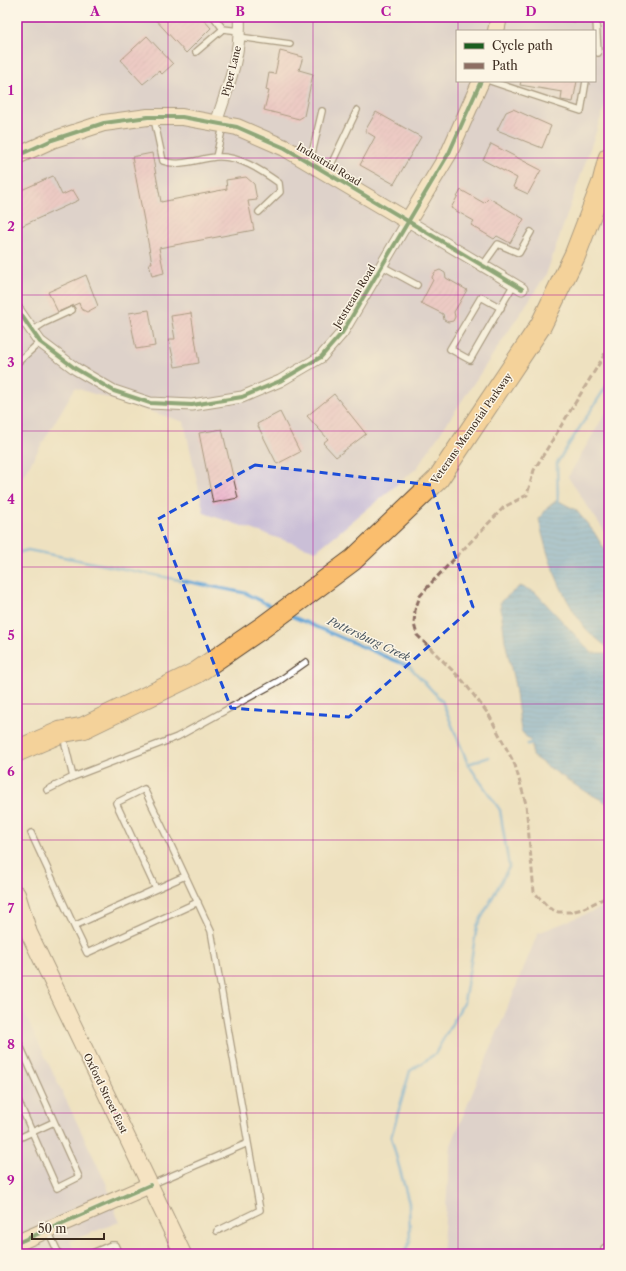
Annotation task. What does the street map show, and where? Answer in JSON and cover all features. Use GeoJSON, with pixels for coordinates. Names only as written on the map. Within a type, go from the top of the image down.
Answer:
{"type":"FeatureCollection","features":[{"type":"Feature","properties":{"kind":"highway","name":"Veterans Memorial Parkway"},"geometry":{"type":"LineString","coordinates":[[17,751],[61,732],[83,728],[196,673],[264,627],[354,560],[438,479],[540,325],[575,255],[603,182],[609,158]]}},
{"type":"Feature","properties":{"kind":"highway","name":"Veterans Memorial Parkway"},"geometry":{"type":"LineString","coordinates":[[17,766],[65,744],[83,728]]}},
{"type":"Feature","properties":{"kind":"street","name":"Piper Lane"},"geometry":{"type":"LineString","coordinates":[[220,124],[240,34],[239,17]]}},
{"type":"Feature","properties":{"kind":"street"},"geometry":{"type":"LineString","coordinates":[[496,30],[499,17]]}},
{"type":"Feature","properties":{"kind":"street","name":"Jetstream Road"},"geometry":{"type":"LineString","coordinates":[[17,308],[40,342],[76,369],[114,391],[150,403],[192,405],[242,397],[280,381],[321,357],[342,333],[450,153],[481,82]]}},
{"type":"Feature","properties":{"kind":"street","name":"Industrial Road"},"geometry":{"type":"LineString","coordinates":[[17,156],[52,140],[104,122],[154,117],[182,117],[237,127],[285,148],[518,286]]}},
{"type":"Feature","properties":{"kind":"street","name":"Oxford Street East"},"geometry":{"type":"LineString","coordinates":[[17,894],[29,933],[183,1254]]}},
{"type":"Feature","properties":{"kind":"street","name":"Oxford Street East"},"geometry":{"type":"LineString","coordinates":[[17,918],[29,933]]}},
{"type":"Feature","properties":{"kind":"street"},"geometry":{"type":"LineString","coordinates":[[17,1243],[150,1185]]}},
{"type":"Feature","properties":{"kind":"lane"},"geometry":{"type":"LineString","coordinates":[[214,17],[223,29],[290,44]]}},
{"type":"Feature","properties":{"kind":"lane"},"geometry":{"type":"LineString","coordinates":[[559,17],[596,20],[598,52]]}},
{"type":"Feature","properties":{"kind":"lane"},"geometry":{"type":"LineString","coordinates":[[196,52],[223,29]]}},
{"type":"Feature","properties":{"kind":"lane"},"geometry":{"type":"LineString","coordinates":[[493,82],[581,111],[586,82]]}},
{"type":"Feature","properties":{"kind":"lane"},"geometry":{"type":"LineString","coordinates":[[327,173],[357,110]]}},
{"type":"Feature","properties":{"kind":"lane"},"geometry":{"type":"LineString","coordinates":[[310,163],[322,111]]}},
{"type":"Feature","properties":{"kind":"lane"},"geometry":{"type":"LineString","coordinates":[[154,117],[163,162],[171,164],[216,157],[232,159],[259,169],[279,183],[280,192],[260,212]]}},
{"type":"Feature","properties":{"kind":"lane"},"geometry":{"type":"LineString","coordinates":[[216,157],[220,124]]}},
{"type":"Feature","properties":{"kind":"lane"},"geometry":{"type":"LineString","coordinates":[[483,265],[498,244],[519,253],[531,232]]}},
{"type":"Feature","properties":{"kind":"lane"},"geometry":{"type":"LineString","coordinates":[[382,266],[417,285]]}},
{"type":"Feature","properties":{"kind":"lane"},"geometry":{"type":"LineString","coordinates":[[501,308],[481,297],[450,349],[470,360],[501,308],[518,286]]}},
{"type":"Feature","properties":{"kind":"lane"},"geometry":{"type":"LineString","coordinates":[[32,331],[44,323],[72,310]]}},
{"type":"Feature","properties":{"kind":"lane"},"geometry":{"type":"LineString","coordinates":[[17,363],[40,342]]}},
{"type":"Feature","properties":{"kind":"lane"},"geometry":{"type":"LineString","coordinates":[[47,790],[73,777],[176,737],[279,681],[306,662]]}},
{"type":"Feature","properties":{"kind":"lane"},"geometry":{"type":"LineString","coordinates":[[65,744],[73,777]]}},
{"type":"Feature","properties":{"kind":"lane"},"geometry":{"type":"LineString","coordinates":[[156,889],[116,804],[144,790],[211,931],[260,1210],[217,1231]]}},
{"type":"Feature","properties":{"kind":"lane"},"geometry":{"type":"LineString","coordinates":[[31,833],[87,953],[198,902]]}},
{"type":"Feature","properties":{"kind":"lane"},"geometry":{"type":"LineString","coordinates":[[74,926],[185,876]]}},
{"type":"Feature","properties":{"kind":"lane"},"geometry":{"type":"LineString","coordinates":[[17,1039],[79,1177],[57,1188],[17,1098]]}},
{"type":"Feature","properties":{"kind":"lane"},"geometry":{"type":"LineString","coordinates":[[17,1139],[54,1122]]}},
{"type":"Feature","properties":{"kind":"lane"},"geometry":{"type":"LineString","coordinates":[[150,1185],[248,1143]]}},
{"type":"Feature","properties":{"kind":"lane"},"geometry":{"type":"LineString","coordinates":[[47,1229],[59,1254]]}},
{"type":"Feature","properties":{"kind":"lane"},"geometry":{"type":"LineString","coordinates":[[90,1254],[111,1245],[115,1245],[119,1254]]}},
{"type":"Feature","properties":{"kind":"lane"},"geometry":{"type":"LineString","coordinates":[[604,1254],[604,1248],[609,1246]]}},
{"type":"Feature","properties":{"kind":"highlighted area"},"geometry":{"type":"Polygon","coordinates":[[[255,465],[431,485],[473,607],[349,717],[231,708],[158,519],[255,465]]]}},
{"type":"Feature","properties":{"kind":"shaded area"},"geometry":{"type":"Polygon","coordinates":[[[17,17],[609,17],[609,70],[606,103],[546,275],[417,468],[316,551],[204,513],[184,422],[75,388],[17,486],[17,17]]]}},
{"type":"Feature","properties":{"kind":"shaded area"},"geometry":{"type":"Polygon","coordinates":[[[609,407],[609,538],[568,477],[609,407]]]}},
{"type":"Feature","properties":{"kind":"shaded area"},"geometry":{"type":"Polygon","coordinates":[[[609,905],[609,1254],[442,1254],[451,1145],[538,933],[609,905]]]}},
{"type":"Feature","properties":{"kind":"shaded area"},"geometry":{"type":"Polygon","coordinates":[[[17,998],[106,1183],[119,1222],[70,1241],[75,1254],[17,1254],[17,998]]]}},
{"type":"Feature","properties":{"kind":"water"},"geometry":{"type":"Polygon","coordinates":[[[557,500],[576,510],[594,532],[609,557],[609,649],[591,634],[574,612],[555,574],[550,560],[539,519],[548,507],[557,500]]]}},
{"type":"Feature","properties":{"kind":"water"},"geometry":{"type":"Polygon","coordinates":[[[520,586],[535,592],[592,653],[609,653],[609,804],[581,789],[532,756],[532,743],[521,731],[515,686],[505,641],[500,602],[520,586]]]}},
{"type":"Feature","properties":{"kind":"building"},"geometry":{"type":"Polygon","coordinates":[[[153,17],[201,17],[211,28],[186,53],[153,17]]]}},
{"type":"Feature","properties":{"kind":"building"},"geometry":{"type":"Polygon","coordinates":[[[147,36],[173,64],[162,74],[159,71],[143,84],[121,60],[147,36]]]}},
{"type":"Feature","properties":{"kind":"building"},"geometry":{"type":"Polygon","coordinates":[[[280,51],[303,57],[299,70],[313,74],[304,116],[299,119],[264,110],[269,91],[266,90],[269,73],[275,74],[280,51]]]}},
{"type":"Feature","properties":{"kind":"building"},"geometry":{"type":"Polygon","coordinates":[[[521,82],[577,82],[573,102],[561,100],[562,92],[520,85],[521,82]]]}},
{"type":"Feature","properties":{"kind":"building"},"geometry":{"type":"Polygon","coordinates":[[[513,109],[551,126],[542,148],[497,130],[506,112],[513,109]]]}},
{"type":"Feature","properties":{"kind":"building"},"geometry":{"type":"Polygon","coordinates":[[[376,112],[421,137],[394,184],[360,165],[375,137],[365,131],[376,112]]]}},
{"type":"Feature","properties":{"kind":"building"},"geometry":{"type":"Polygon","coordinates":[[[491,144],[541,170],[528,194],[513,187],[517,178],[483,160],[491,144]]]}},
{"type":"Feature","properties":{"kind":"building"},"geometry":{"type":"Polygon","coordinates":[[[152,153],[161,202],[227,189],[226,180],[246,177],[254,184],[257,200],[248,201],[254,230],[159,248],[164,273],[152,276],[149,263],[152,263],[132,157],[152,153]]]}},
{"type":"Feature","properties":{"kind":"building"},"geometry":{"type":"Polygon","coordinates":[[[53,176],[62,195],[73,190],[79,200],[17,228],[17,192],[53,176]]]}},
{"type":"Feature","properties":{"kind":"building"},"geometry":{"type":"Polygon","coordinates":[[[461,190],[484,203],[489,198],[524,219],[510,243],[497,236],[494,239],[471,225],[474,221],[451,208],[461,190]]]}},
{"type":"Feature","properties":{"kind":"building"},"geometry":{"type":"Polygon","coordinates":[[[440,270],[445,273],[446,278],[467,290],[454,312],[455,317],[453,321],[448,322],[444,320],[443,314],[421,303],[433,280],[432,277],[435,272],[440,270]]]}},
{"type":"Feature","properties":{"kind":"building"},"geometry":{"type":"Polygon","coordinates":[[[86,275],[98,306],[87,312],[81,309],[79,303],[58,312],[48,292],[86,275]]]}},
{"type":"Feature","properties":{"kind":"building"},"geometry":{"type":"Polygon","coordinates":[[[149,310],[155,346],[136,349],[129,313],[149,310]]]}},
{"type":"Feature","properties":{"kind":"building"},"geometry":{"type":"Polygon","coordinates":[[[191,313],[199,363],[175,367],[169,339],[175,339],[171,316],[191,313]]]}},
{"type":"Feature","properties":{"kind":"building"},"geometry":{"type":"Polygon","coordinates":[[[334,394],[366,434],[336,457],[323,443],[328,439],[307,416],[334,394]]]}},
{"type":"Feature","properties":{"kind":"building"},"geometry":{"type":"Polygon","coordinates":[[[280,412],[300,452],[277,464],[257,424],[280,412]]]}},
{"type":"Feature","properties":{"kind":"building"},"geometry":{"type":"Polygon","coordinates":[[[222,429],[238,498],[213,503],[199,433],[222,429]]]}},
{"type":"Feature","properties":{"kind":"waterway"},"geometry":{"type":"LineString","coordinates":[[558,502],[557,463],[609,382]]}},
{"type":"Feature","properties":{"kind":"waterway","name":"Pottersburg Creek"},"geometry":{"type":"LineString","coordinates":[[17,553],[28,550],[245,593],[275,608]]}},
{"type":"Feature","properties":{"kind":"waterway","name":"Pottersburg Creek"},"geometry":{"type":"LineString","coordinates":[[291,616],[410,667],[442,701],[468,764],[500,810],[509,867],[477,926],[464,1002],[435,1054],[410,1071],[391,1137],[409,1203],[410,1242],[403,1254]]}},
{"type":"Feature","properties":{"kind":"waterway"},"geometry":{"type":"LineString","coordinates":[[528,744],[535,742]]}},
{"type":"Feature","properties":{"kind":"waterway"},"geometry":{"type":"LineString","coordinates":[[468,764],[489,757]]}},
{"type":"Feature","properties":{"kind":"marked path"},"geometry":{"type":"LineString","coordinates":[[609,345],[602,359],[534,470],[527,495],[504,507],[433,581],[420,596],[415,610],[414,624],[417,635],[463,681],[489,715],[515,765],[526,804],[534,892],[549,908],[558,912],[571,912],[582,909],[609,896]]}},
{"type":"Feature","properties":{"kind":"cycle path"},"geometry":{"type":"LineString","coordinates":[[17,309],[40,342],[76,369],[114,391],[150,403],[192,405],[242,397],[280,381],[321,357],[342,333],[449,153],[481,82]]}},
{"type":"Feature","properties":{"kind":"cycle path"},"geometry":{"type":"LineString","coordinates":[[17,156],[52,140],[104,123],[148,117],[182,117],[237,127],[285,148],[522,289]]}},
{"type":"Feature","properties":{"kind":"cycle path"},"geometry":{"type":"LineString","coordinates":[[17,1243],[150,1185]]}}]}
